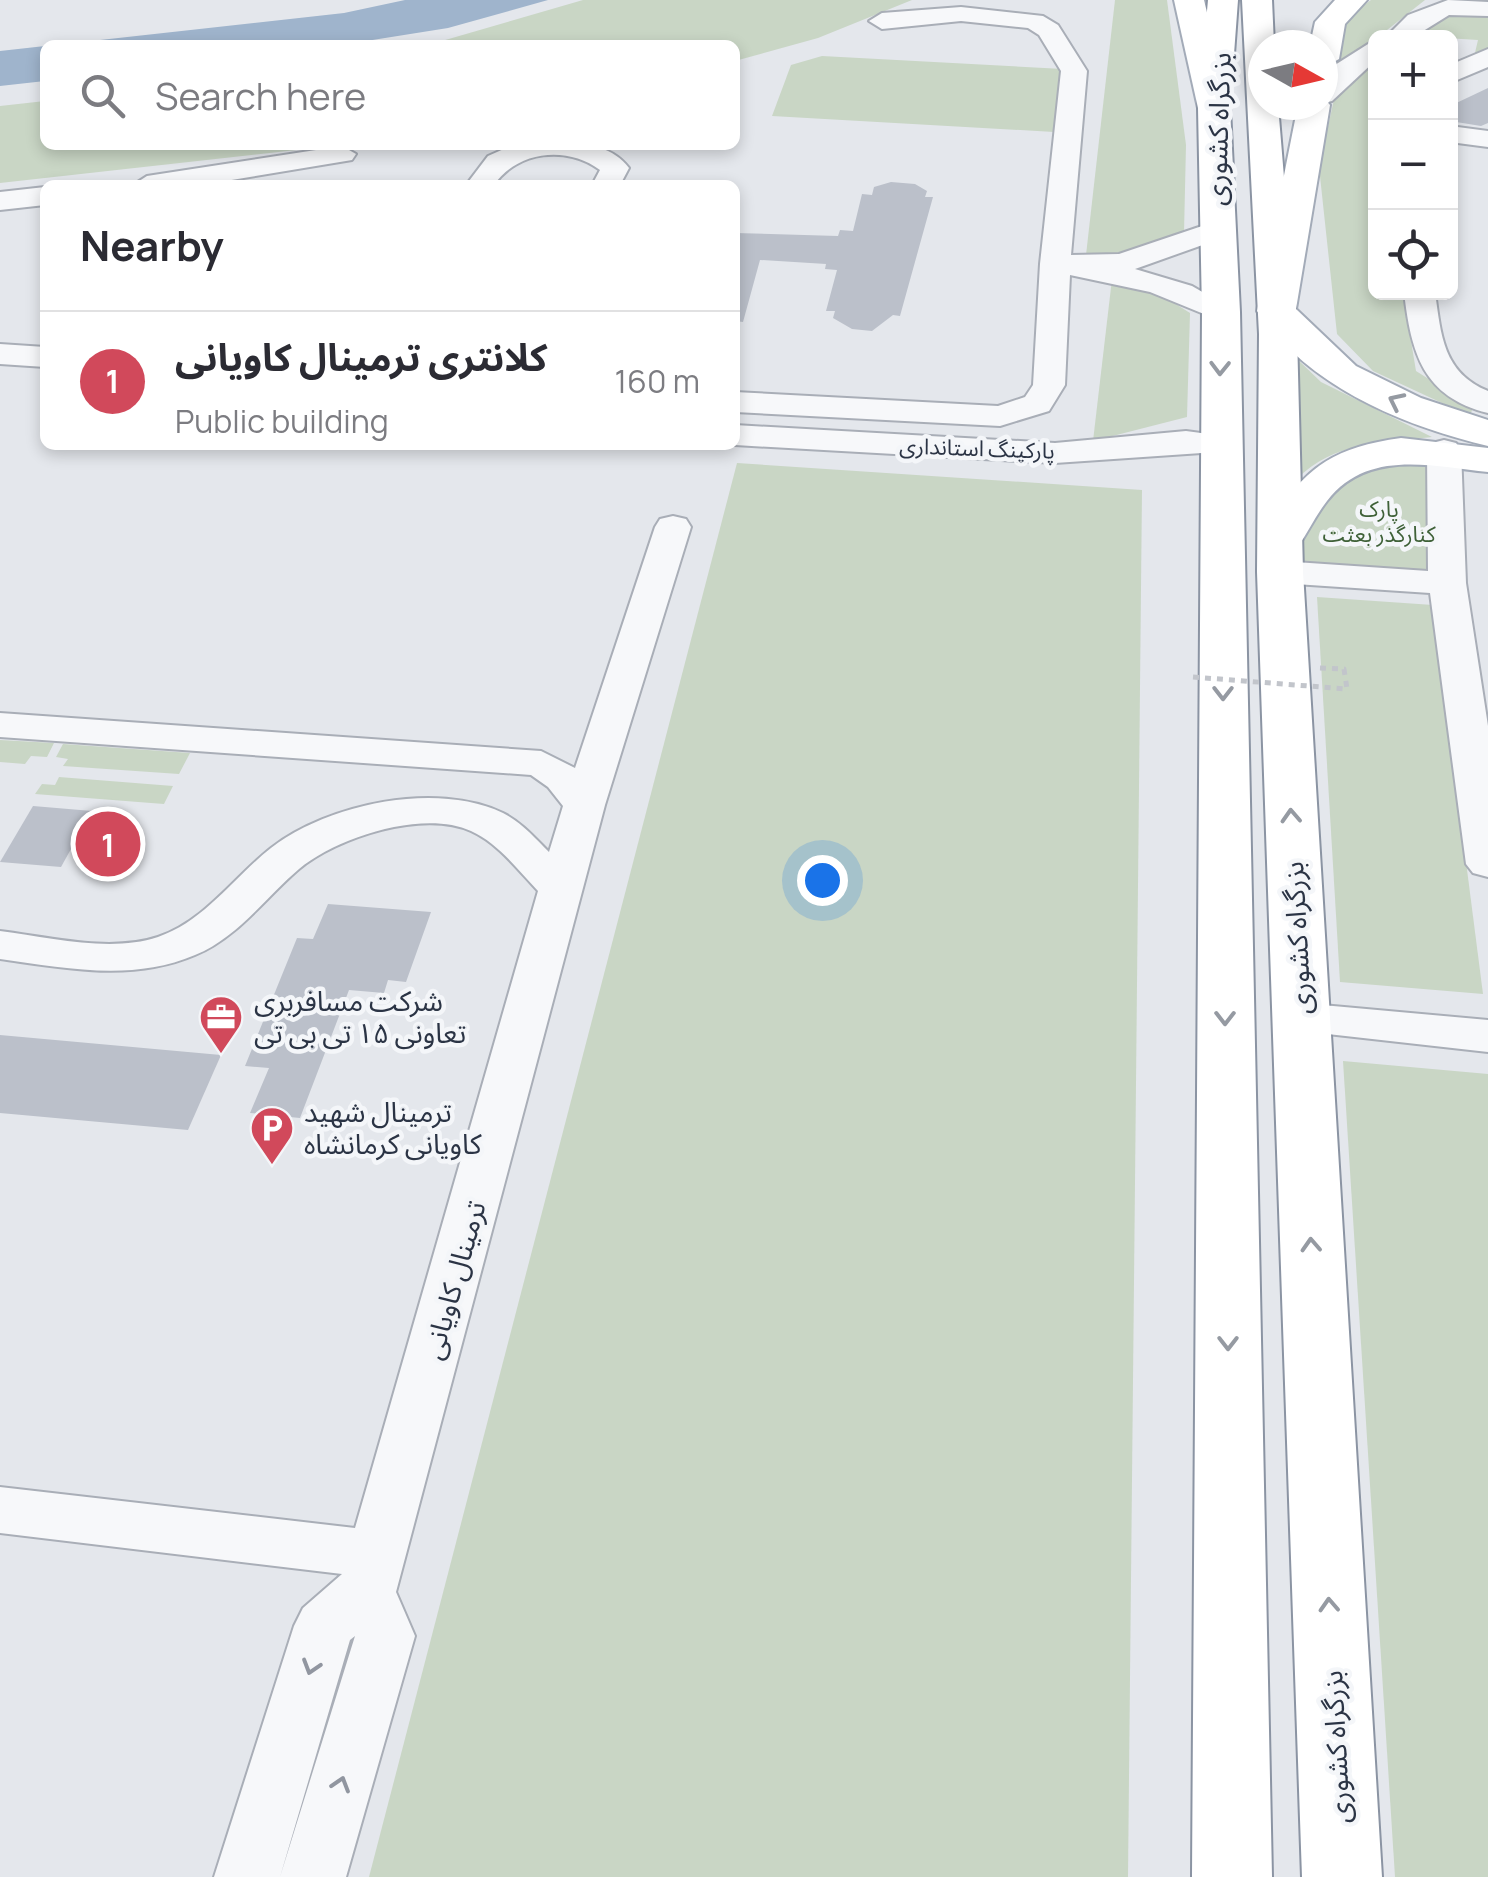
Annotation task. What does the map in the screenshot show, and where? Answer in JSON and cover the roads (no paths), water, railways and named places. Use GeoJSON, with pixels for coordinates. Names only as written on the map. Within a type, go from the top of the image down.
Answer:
{"type":"FeatureCollection","features":[{"type":"Feature","properties":{"kind":"main road"},"geometry":{"type":"LineString","coordinates":[[1189,0],[1214,108]]}},
{"type":"Feature","properties":{"kind":"main road","name":"بزرگراه کشوری"},"geometry":{"type":"LineString","coordinates":[[1223,0],[1214,108],[1215,232],[1221,312],[1232,1877]]}},
{"type":"Feature","properties":{"kind":"main road","name":"بزرگراه کشوری"},"geometry":{"type":"LineString","coordinates":[[1257,0],[1274,289],[1300,1018],[1342,1877]]}},
{"type":"Feature","properties":{"kind":"main road"},"geometry":{"type":"LineString","coordinates":[[1328,30],[1330,22],[1352,0]]}},
{"type":"Feature","properties":{"kind":"main road"},"geometry":{"type":"LineString","coordinates":[[1286,120],[1274,289],[1342,374],[1474,435]]}},
{"type":"Feature","properties":{"kind":"main road"},"geometry":{"type":"LineString","coordinates":[[1274,289],[1311,120]]}},
{"type":"Feature","properties":{"kind":"main road"},"geometry":{"type":"LineString","coordinates":[[1281,555],[1320,482],[1337,471],[1388,453],[1474,435]]}},
{"type":"Feature","properties":{"kind":"street"},"geometry":{"type":"LineString","coordinates":[[1402,30],[1428,10],[1483,8]]}},
{"type":"Feature","properties":{"kind":"street"},"geometry":{"type":"LineString","coordinates":[[740,402],[984,417],[1026,410],[1045,396],[1049,385],[1055,264],[1074,71],[1049,30],[1034,21],[961,14],[882,22]]}},
{"type":"Feature","properties":{"kind":"street"},"geometry":{"type":"LineString","coordinates":[[1338,78],[1368,55]]}},
{"type":"Feature","properties":{"kind":"street"},"geometry":{"type":"LineString","coordinates":[[1458,71],[1488,58]]}},
{"type":"Feature","properties":{"kind":"street"},"geometry":{"type":"LineString","coordinates":[[1458,135],[1488,138]]}},
{"type":"Feature","properties":{"kind":"street"},"geometry":{"type":"LineString","coordinates":[[484,180],[503,159],[534,150]]}},
{"type":"Feature","properties":{"kind":"street"},"geometry":{"type":"LineString","coordinates":[[577,150],[608,160],[615,168],[609,180]]}},
{"type":"Feature","properties":{"kind":"street"},"geometry":{"type":"LineString","coordinates":[[178,180],[342,154]]}},
{"type":"Feature","properties":{"kind":"street"},"geometry":{"type":"LineString","coordinates":[[0,200],[40,196]]}},
{"type":"Feature","properties":{"kind":"street"},"geometry":{"type":"LineString","coordinates":[[1055,264],[1122,262],[1215,232]]}},
{"type":"Feature","properties":{"kind":"street"},"geometry":{"type":"LineString","coordinates":[[1055,264],[1137,276],[1190,294],[1221,312]]}},
{"type":"Feature","properties":{"kind":"street"},"geometry":{"type":"LineString","coordinates":[[1420,300],[1432,366],[1449,386],[1474,435],[1447,583],[1488,864]]}},
{"type":"Feature","properties":{"kind":"street"},"geometry":{"type":"LineString","coordinates":[[0,354],[40,357]]}},
{"type":"Feature","properties":{"kind":"street","name":"پارکینگ استانداری"},"geometry":{"type":"LineString","coordinates":[[740,435],[1055,453],[1186,441],[1219,444]]}},
{"type":"Feature","properties":{"kind":"street","name":"ترمینال کاویانی"},"geometry":{"type":"LineString","coordinates":[[372,1573],[584,805],[673,526]]}},
{"type":"Feature","properties":{"kind":"street"},"geometry":{"type":"LineString","coordinates":[[1281,555],[1447,583]]}},
{"type":"Feature","properties":{"kind":"street"},"geometry":{"type":"LineString","coordinates":[[0,725],[540,763],[563,778],[584,805]]}},
{"type":"Feature","properties":{"kind":"street"},"geometry":{"type":"LineString","coordinates":[[0,945],[113,956],[168,950],[208,927],[292,853],[365,821],[417,813],[462,813],[486,821],[562,890]]}},
{"type":"Feature","properties":{"kind":"street"},"geometry":{"type":"LineString","coordinates":[[1300,1018],[1488,1036]]}},
{"type":"Feature","properties":{"kind":"street"},"geometry":{"type":"LineString","coordinates":[[0,1510],[372,1573]]}},
{"type":"Feature","properties":{"kind":"street"},"geometry":{"type":"LineString","coordinates":[[247,1877],[324,1626],[372,1573]]}},
{"type":"Feature","properties":{"kind":"street"},"geometry":{"type":"LineString","coordinates":[[314,1877],[385,1636],[372,1573]]}},
{"type":"Feature","properties":{"kind":"water"},"geometry":{"type":"Polygon","coordinates":[[[405,0],[548,0],[448,28],[372,40],[100,40],[344,13],[405,0]]]}},
{"type":"Feature","properties":{"kind":"water"},"geometry":{"type":"Polygon","coordinates":[[[40,47],[40,82],[0,86],[0,51],[40,47]]]}},
{"type":"Feature","properties":{"kind":"place","name":"کلانتری ترمینال کاویانی"},"geometry":{"type":"Point","coordinates":[108,844]}},
{"type":"Feature","properties":{"kind":"place","name":"شرکت مسافربری تعاونی ۱۵ تی بی تی"},"geometry":{"type":"Point","coordinates":[221,1055]}},
{"type":"Feature","properties":{"kind":"place","name":"ترمینال شهید کاویانی کرمانشاه"},"geometry":{"type":"Point","coordinates":[272,1166]}},
{"type":"Feature","properties":{"kind":"park label","name":"پارک کنارگذر بعثت"},"geometry":{"type":"Point","coordinates":[1379,522]}}]}
